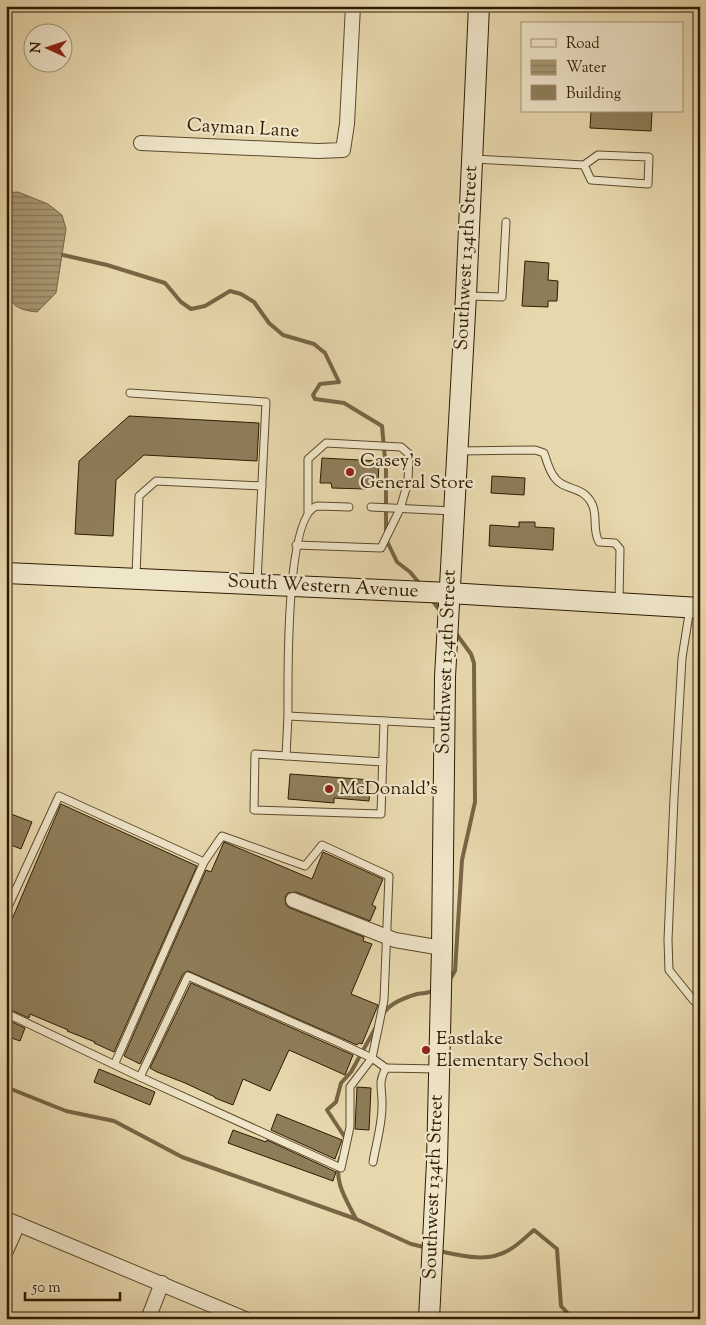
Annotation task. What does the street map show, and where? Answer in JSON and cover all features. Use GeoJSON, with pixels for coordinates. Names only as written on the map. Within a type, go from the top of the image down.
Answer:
{"type":"FeatureCollection","features":[{"type":"Feature","properties":{"kind":"main road","name":"Southwest 134th Street"},"geometry":{"type":"LineString","coordinates":[[429,1319],[434,1226],[442,948],[444,724],[449,593],[466,296],[478,6]]}},
{"type":"Feature","properties":{"kind":"main road","name":"South Western Avenue"},"geometry":{"type":"LineString","coordinates":[[6,573],[449,593],[695,608]]}},
{"type":"Feature","properties":{"kind":"street","name":"Cayman Lane"},"geometry":{"type":"LineString","coordinates":[[141,143],[318,151],[343,150],[348,124],[353,6]]}},
{"type":"Feature","properties":{"kind":"street"},"geometry":{"type":"LineString","coordinates":[[293,900],[395,940],[442,948]]}},
{"type":"Feature","properties":{"kind":"street"},"geometry":{"type":"LineString","coordinates":[[6,1251],[12,1221],[245,1319]]}},
{"type":"Feature","properties":{"kind":"street"},"geometry":{"type":"LineString","coordinates":[[148,1319],[162,1283]]}},
{"type":"Feature","properties":{"kind":"lane"},"geometry":{"type":"LineString","coordinates":[[472,158],[584,165],[598,155],[649,158],[648,184],[591,180],[584,165]]}},
{"type":"Feature","properties":{"kind":"lane"},"geometry":{"type":"LineString","coordinates":[[466,296],[502,297],[506,222]]}},
{"type":"Feature","properties":{"kind":"lane"},"geometry":{"type":"LineString","coordinates":[[130,393],[266,402],[257,584]]}},
{"type":"Feature","properties":{"kind":"lane"},"geometry":{"type":"LineString","coordinates":[[296,545],[381,548],[400,509],[408,482],[409,454],[401,447],[326,444],[308,459],[308,512]]}},
{"type":"Feature","properties":{"kind":"lane"},"geometry":{"type":"LineString","coordinates":[[457,451],[535,450],[544,453],[555,479],[563,485],[583,492],[593,505],[596,536],[599,542],[615,543],[620,549],[619,604]]}},
{"type":"Feature","properties":{"kind":"lane"},"geometry":{"type":"LineString","coordinates":[[136,579],[139,496],[156,481],[262,486]]}},
{"type":"Feature","properties":{"kind":"lane"},"geometry":{"type":"LineString","coordinates":[[286,756],[291,586],[299,532],[312,507],[349,507]]}},
{"type":"Feature","properties":{"kind":"lane"},"geometry":{"type":"LineString","coordinates":[[371,508],[454,512]]}},
{"type":"Feature","properties":{"kind":"lane"},"geometry":{"type":"LineString","coordinates":[[694,1001],[669,970],[668,940],[681,677],[695,608]]}},
{"type":"Feature","properties":{"kind":"lane"},"geometry":{"type":"LineString","coordinates":[[288,716],[444,724]]}},
{"type":"Feature","properties":{"kind":"lane"},"geometry":{"type":"LineString","coordinates":[[383,762],[256,754],[254,810],[381,814],[383,762],[384,721]]}},
{"type":"Feature","properties":{"kind":"lane"},"geometry":{"type":"LineString","coordinates":[[6,911],[59,796],[204,862]]}},
{"type":"Feature","properties":{"kind":"lane"},"geometry":{"type":"LineString","coordinates":[[6,1013],[140,1077],[341,1168],[350,1127],[350,1087],[372,1058],[384,1000],[389,876],[322,845],[305,866],[222,836],[204,862],[114,1063]]}},
{"type":"Feature","properties":{"kind":"lane"},"geometry":{"type":"LineString","coordinates":[[140,1077],[188,976],[372,1058],[386,1068],[438,1069]]}},
{"type":"Feature","properties":{"kind":"lane"},"geometry":{"type":"LineString","coordinates":[[373,1162],[382,1106],[381,1076],[386,1068]]}},
{"type":"Feature","properties":{"kind":"water"},"geometry":{"type":"Polygon","coordinates":[[[18,192],[48,204],[62,215],[66,229],[56,293],[37,312],[25,310],[12,302],[6,279],[6,193],[18,192]]]}},
{"type":"Feature","properties":{"kind":"building"},"geometry":{"type":"Polygon","coordinates":[[[591,112],[652,112],[651,131],[590,128],[591,112]]]}},
{"type":"Feature","properties":{"kind":"building"},"geometry":{"type":"Polygon","coordinates":[[[525,261],[549,263],[548,280],[558,281],[557,301],[548,301],[548,307],[522,306],[525,261]]]}},
{"type":"Feature","properties":{"kind":"building"},"geometry":{"type":"Polygon","coordinates":[[[129,416],[259,423],[257,461],[144,455],[116,480],[113,536],[75,534],[79,461],[129,416]]]}},
{"type":"Feature","properties":{"kind":"building","name":"Casey's General Store"},"geometry":{"type":"Polygon","coordinates":[[[322,458],[379,461],[378,485],[368,485],[366,489],[332,488],[331,483],[320,483],[322,458]]]}},
{"type":"Feature","properties":{"kind":"building"},"geometry":{"type":"Polygon","coordinates":[[[492,476],[525,478],[524,495],[491,493],[492,476]]]}},
{"type":"Feature","properties":{"kind":"building"},"geometry":{"type":"Polygon","coordinates":[[[519,522],[535,522],[535,527],[554,528],[553,550],[489,546],[490,525],[519,527],[519,522]]]}},
{"type":"Feature","properties":{"kind":"building","name":"McDonald's"},"geometry":{"type":"Polygon","coordinates":[[[290,774],[371,780],[369,801],[334,798],[334,803],[288,799],[290,774]]]}},
{"type":"Feature","properties":{"kind":"building"},"geometry":{"type":"Polygon","coordinates":[[[61,804],[197,866],[114,1052],[30,1014],[29,1018],[6,1008],[6,922],[10,924],[61,804]]]}},
{"type":"Feature","properties":{"kind":"building"},"geometry":{"type":"Polygon","coordinates":[[[6,812],[32,822],[21,849],[6,843],[6,812]]]}},
{"type":"Feature","properties":{"kind":"building"},"geometry":{"type":"Polygon","coordinates":[[[224,842],[312,879],[323,852],[383,879],[372,905],[376,907],[370,921],[296,892],[288,893],[285,897],[286,905],[290,908],[364,937],[363,941],[372,944],[351,994],[378,1005],[362,1044],[359,1043],[357,1045],[188,971],[183,974],[140,1064],[124,1056],[206,870],[211,872],[224,842]]]}},
{"type":"Feature","properties":{"kind":"building"},"geometry":{"type":"Polygon","coordinates":[[[191,983],[353,1055],[345,1075],[289,1050],[270,1091],[243,1079],[233,1105],[150,1068],[191,983]]]}},
{"type":"Feature","properties":{"kind":"building"},"geometry":{"type":"Polygon","coordinates":[[[6,1019],[25,1028],[20,1041],[6,1036],[6,1019]]]}},
{"type":"Feature","properties":{"kind":"building"},"geometry":{"type":"Polygon","coordinates":[[[99,1069],[155,1092],[150,1105],[94,1082],[99,1069]]]}},
{"type":"Feature","properties":{"kind":"building"},"geometry":{"type":"Polygon","coordinates":[[[357,1087],[371,1088],[369,1130],[355,1129],[357,1087]]]}},
{"type":"Feature","properties":{"kind":"building"},"geometry":{"type":"Polygon","coordinates":[[[277,1114],[342,1140],[335,1159],[271,1130],[277,1114]]]}},
{"type":"Feature","properties":{"kind":"building"},"geometry":{"type":"Polygon","coordinates":[[[233,1130],[266,1142],[267,1140],[336,1172],[333,1181],[228,1143],[233,1130]]]}},
{"type":"Feature","properties":{"kind":"waterway"},"geometry":{"type":"LineString","coordinates":[[63,255],[107,265],[165,283],[181,302],[191,309],[205,306],[230,291],[241,294],[254,302],[269,323],[283,335],[314,344],[325,353],[339,382],[320,384],[313,395],[315,399],[344,403],[382,426],[386,470],[386,539],[397,562],[410,572],[420,584]]}},
{"type":"Feature","properties":{"kind":"waterway"},"geometry":{"type":"LineString","coordinates":[[432,600],[441,612]]}},
{"type":"Feature","properties":{"kind":"waterway"},"geometry":{"type":"LineString","coordinates":[[449,981],[455,971],[462,860],[475,802],[474,663],[471,654],[455,632]]}},
{"type":"Feature","properties":{"kind":"waterway"},"geometry":{"type":"LineString","coordinates":[[383,1014],[398,1001],[435,989]]}},
{"type":"Feature","properties":{"kind":"waterway"},"geometry":{"type":"LineString","coordinates":[[346,1139],[327,1110],[336,1102],[341,1083],[351,1072],[376,1027]]}},
{"type":"Feature","properties":{"kind":"waterway"},"geometry":{"type":"LineString","coordinates":[[6,1087],[66,1111],[114,1121],[182,1157],[356,1219],[411,1244],[428,1248]]}},
{"type":"Feature","properties":{"kind":"waterway"},"geometry":{"type":"LineString","coordinates":[[340,1158],[338,1166],[339,1182],[356,1219]]}},
{"type":"Feature","properties":{"kind":"waterway"},"geometry":{"type":"LineString","coordinates":[[439,1251],[475,1257],[492,1256],[512,1248],[534,1230],[557,1249],[561,1306],[573,1319]]}},
{"type":"Feature","properties":{"kind":"place","name":"Casey's General Store"},"geometry":{"type":"Point","coordinates":[350,472]}},
{"type":"Feature","properties":{"kind":"place","name":"McDonald's"},"geometry":{"type":"Point","coordinates":[329,789]}},
{"type":"Feature","properties":{"kind":"place","name":"Eastlake Elementary School"},"geometry":{"type":"Point","coordinates":[426,1050]}}]}
